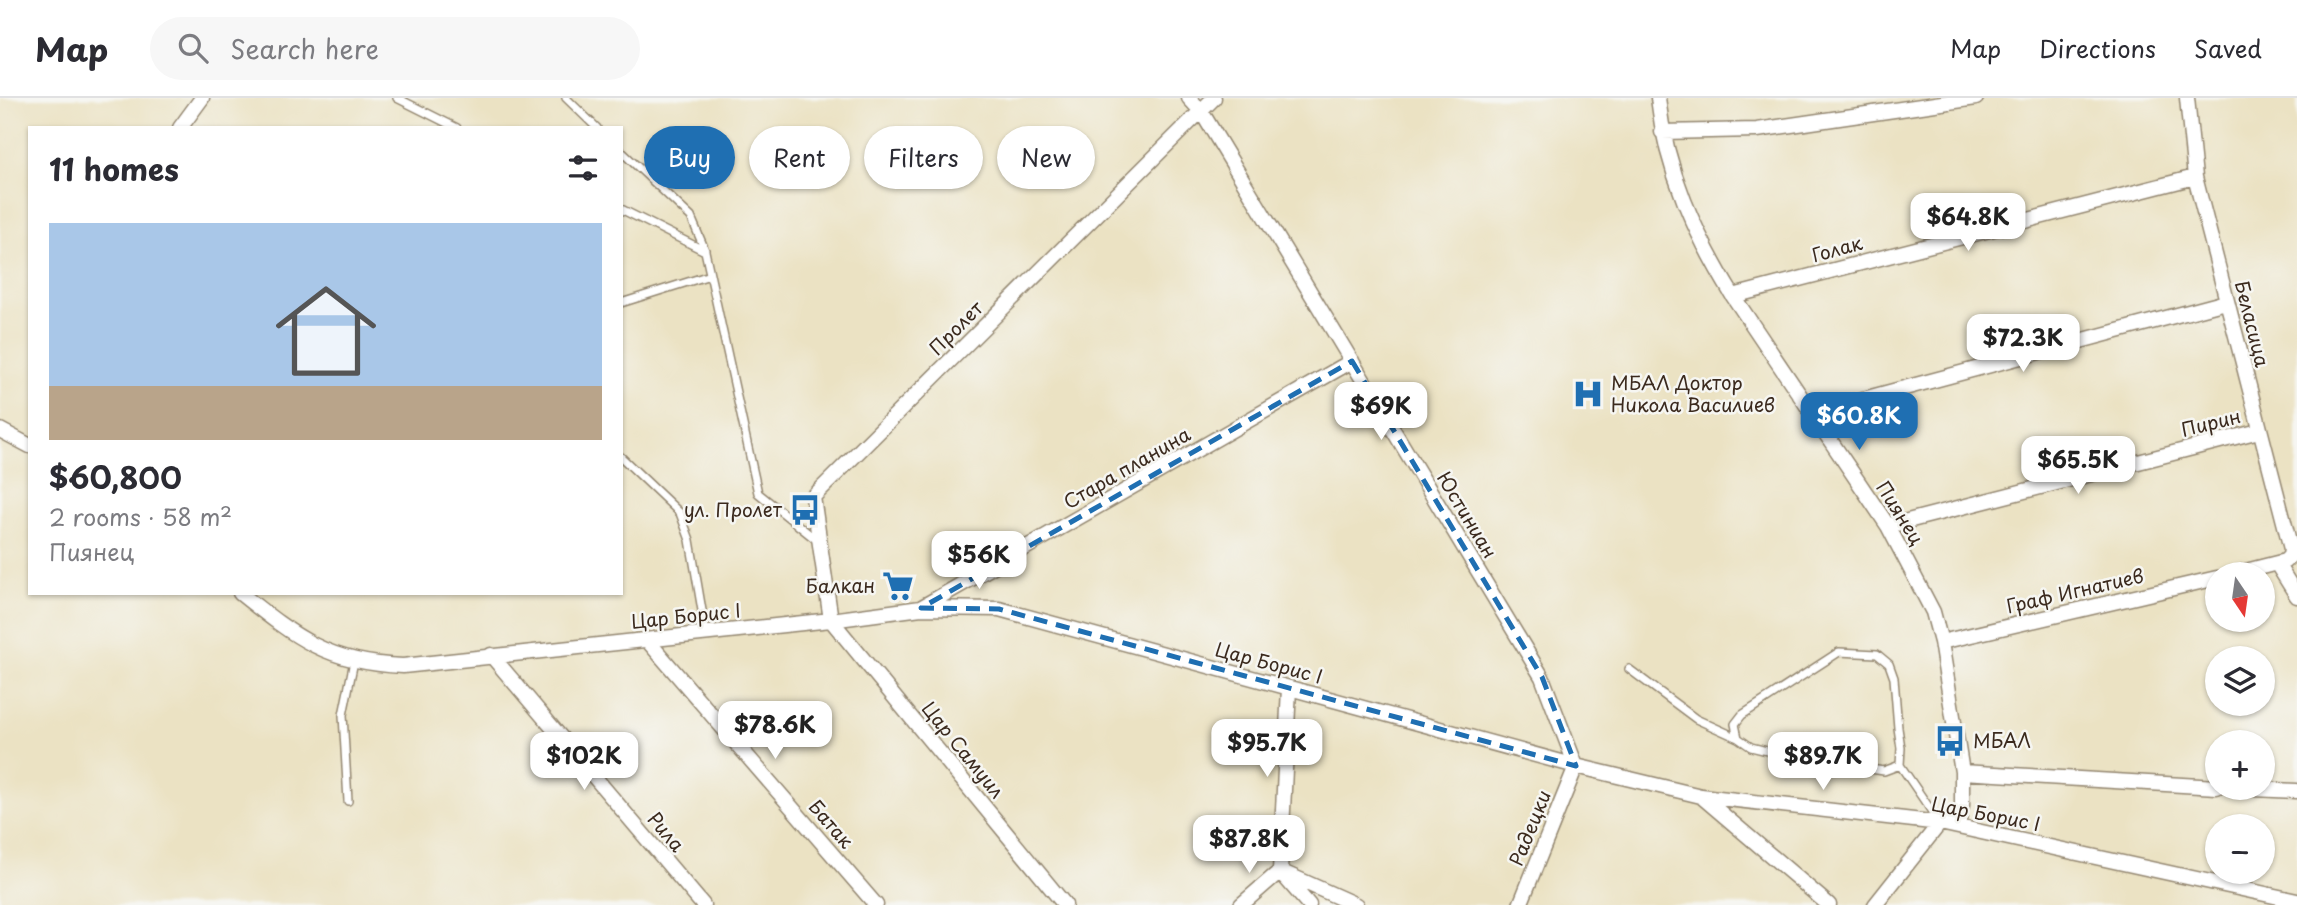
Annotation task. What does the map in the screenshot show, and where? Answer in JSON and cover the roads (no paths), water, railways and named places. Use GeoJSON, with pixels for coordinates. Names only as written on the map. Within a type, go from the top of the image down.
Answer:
{"type":"FeatureCollection","features":[{"type":"Feature","properties":{"kind":"street"},"geometry":{"type":"LineString","coordinates":[[181,126],[202,98]]}},
{"type":"Feature","properties":{"kind":"street","name":"Юстиниан"},"geometry":{"type":"LineString","coordinates":[[1189,98],[1201,111],[1542,677],[1576,766]]}},
{"type":"Feature","properties":{"kind":"street","name":"Пролет"},"geometry":{"type":"LineString","coordinates":[[831,620],[813,497],[1214,98]]}},
{"type":"Feature","properties":{"kind":"street","name":"Пиянец"},"geometry":{"type":"LineString","coordinates":[[1658,98],[1662,132],[1675,179],[1712,262],[1888,526],[1929,604],[1941,642],[1962,772],[1962,805],[1958,826]]}},
{"type":"Feature","properties":{"kind":"street"},"geometry":{"type":"LineString","coordinates":[[1662,132],[1757,130],[1976,98]]}},
{"type":"Feature","properties":{"kind":"street","name":"Беласица"},"geometry":{"type":"LineString","coordinates":[[2187,98],[2195,177],[2289,540],[2290,556],[2277,564]]}},
{"type":"Feature","properties":{"kind":"street","name":"Голак"},"geometry":{"type":"LineString","coordinates":[[1733,296],[2195,177]]}},
{"type":"Feature","properties":{"kind":"street"},"geometry":{"type":"LineString","coordinates":[[1811,413],[2227,302]]}},
{"type":"Feature","properties":{"kind":"street","name":"Стара планина"},"geometry":{"type":"LineString","coordinates":[[920,608],[1352,361]]}},
{"type":"Feature","properties":{"kind":"street"},"geometry":{"type":"LineString","coordinates":[[0,430],[28,445]]}},
{"type":"Feature","properties":{"kind":"street","name":"Пирин"},"geometry":{"type":"LineString","coordinates":[[1888,526],[2259,431]]}},
{"type":"Feature","properties":{"kind":"street"},"geometry":{"type":"LineString","coordinates":[[2277,564],[2297,596]]}},
{"type":"Feature","properties":{"kind":"street","name":"Граф Игнатиев"},"geometry":{"type":"LineString","coordinates":[[1941,642],[2205,581]]}},
{"type":"Feature","properties":{"kind":"street","name":"Цар Борис I"},"geometry":{"type":"LineString","coordinates":[[242,595],[281,626],[305,641],[354,661],[402,666],[920,608],[999,609],[1576,766],[1701,796],[1958,826],[2297,901]]}},
{"type":"Feature","properties":{"kind":"street","name":"Цар Самуил"},"geometry":{"type":"LineString","coordinates":[[831,620],[1065,905]]}},
{"type":"Feature","properties":{"kind":"street","name":"Батак"},"geometry":{"type":"LineString","coordinates":[[647,640],[876,905]]}},
{"type":"Feature","properties":{"kind":"street","name":"Рила"},"geometry":{"type":"LineString","coordinates":[[491,655],[703,905]]}},
{"type":"Feature","properties":{"kind":"street"},"geometry":{"type":"LineString","coordinates":[[1289,688],[1280,871],[1309,905]]}},
{"type":"Feature","properties":{"kind":"street","name":"Радецки"},"geometry":{"type":"LineString","coordinates":[[1520,905],[1576,766]]}},
{"type":"Feature","properties":{"kind":"street"},"geometry":{"type":"LineString","coordinates":[[1962,772],[2205,786]]}},
{"type":"Feature","properties":{"kind":"street"},"geometry":{"type":"LineString","coordinates":[[2275,790],[2297,791]]}},
{"type":"Feature","properties":{"kind":"street"},"geometry":{"type":"LineString","coordinates":[[1701,796],[1829,905]]}},
{"type":"Feature","properties":{"kind":"street"},"geometry":{"type":"LineString","coordinates":[[1875,905],[1940,823]]}},
{"type":"Feature","properties":{"kind":"street"},"geometry":{"type":"LineString","coordinates":[[1241,905],[1280,871]]}},
{"type":"Feature","properties":{"kind":"street"},"geometry":{"type":"LineString","coordinates":[[1280,871],[1356,905]]}},
{"type":"Feature","properties":{"kind":"lane"},"geometry":{"type":"LineString","coordinates":[[397,98],[453,126]]}},
{"type":"Feature","properties":{"kind":"lane"},"geometry":{"type":"LineString","coordinates":[[566,98],[595,126]]}},
{"type":"Feature","properties":{"kind":"lane"},"geometry":{"type":"LineString","coordinates":[[623,153],[691,217],[705,251],[758,493],[820,542]]}},
{"type":"Feature","properties":{"kind":"lane"},"geometry":{"type":"LineString","coordinates":[[623,210],[705,251]]}},
{"type":"Feature","properties":{"kind":"lane"},"geometry":{"type":"LineString","coordinates":[[623,302],[710,275]]}},
{"type":"Feature","properties":{"kind":"lane"},"geometry":{"type":"LineString","coordinates":[[623,459],[680,513],[690,540],[706,634]]}},
{"type":"Feature","properties":{"kind":"lane"},"geometry":{"type":"LineString","coordinates":[[1738,738],[1735,724],[1742,715],[1839,652],[1877,654],[1889,664],[1895,678],[1900,765],[1940,823]]}},
{"type":"Feature","properties":{"kind":"lane"},"geometry":{"type":"LineString","coordinates":[[348,801],[343,715],[354,661]]}},
{"type":"Feature","properties":{"kind":"lane"},"geometry":{"type":"LineString","coordinates":[[1629,669],[1696,719],[1738,738],[1751,747],[1795,758],[1884,771],[1900,765]]}},
{"type":"Feature","properties":{"kind":"place","name":"МБАЛ Доктор Никола Василиев"},"geometry":{"type":"Point","coordinates":[1588,394]}},
{"type":"Feature","properties":{"kind":"place","name":"ул. Пролет"},"geometry":{"type":"Point","coordinates":[805,510]}},
{"type":"Feature","properties":{"kind":"place","name":"Балкан"},"geometry":{"type":"Point","coordinates":[898,586]}},
{"type":"Feature","properties":{"kind":"place","name":"МБАЛ"},"geometry":{"type":"Point","coordinates":[1950,741]}}]}
